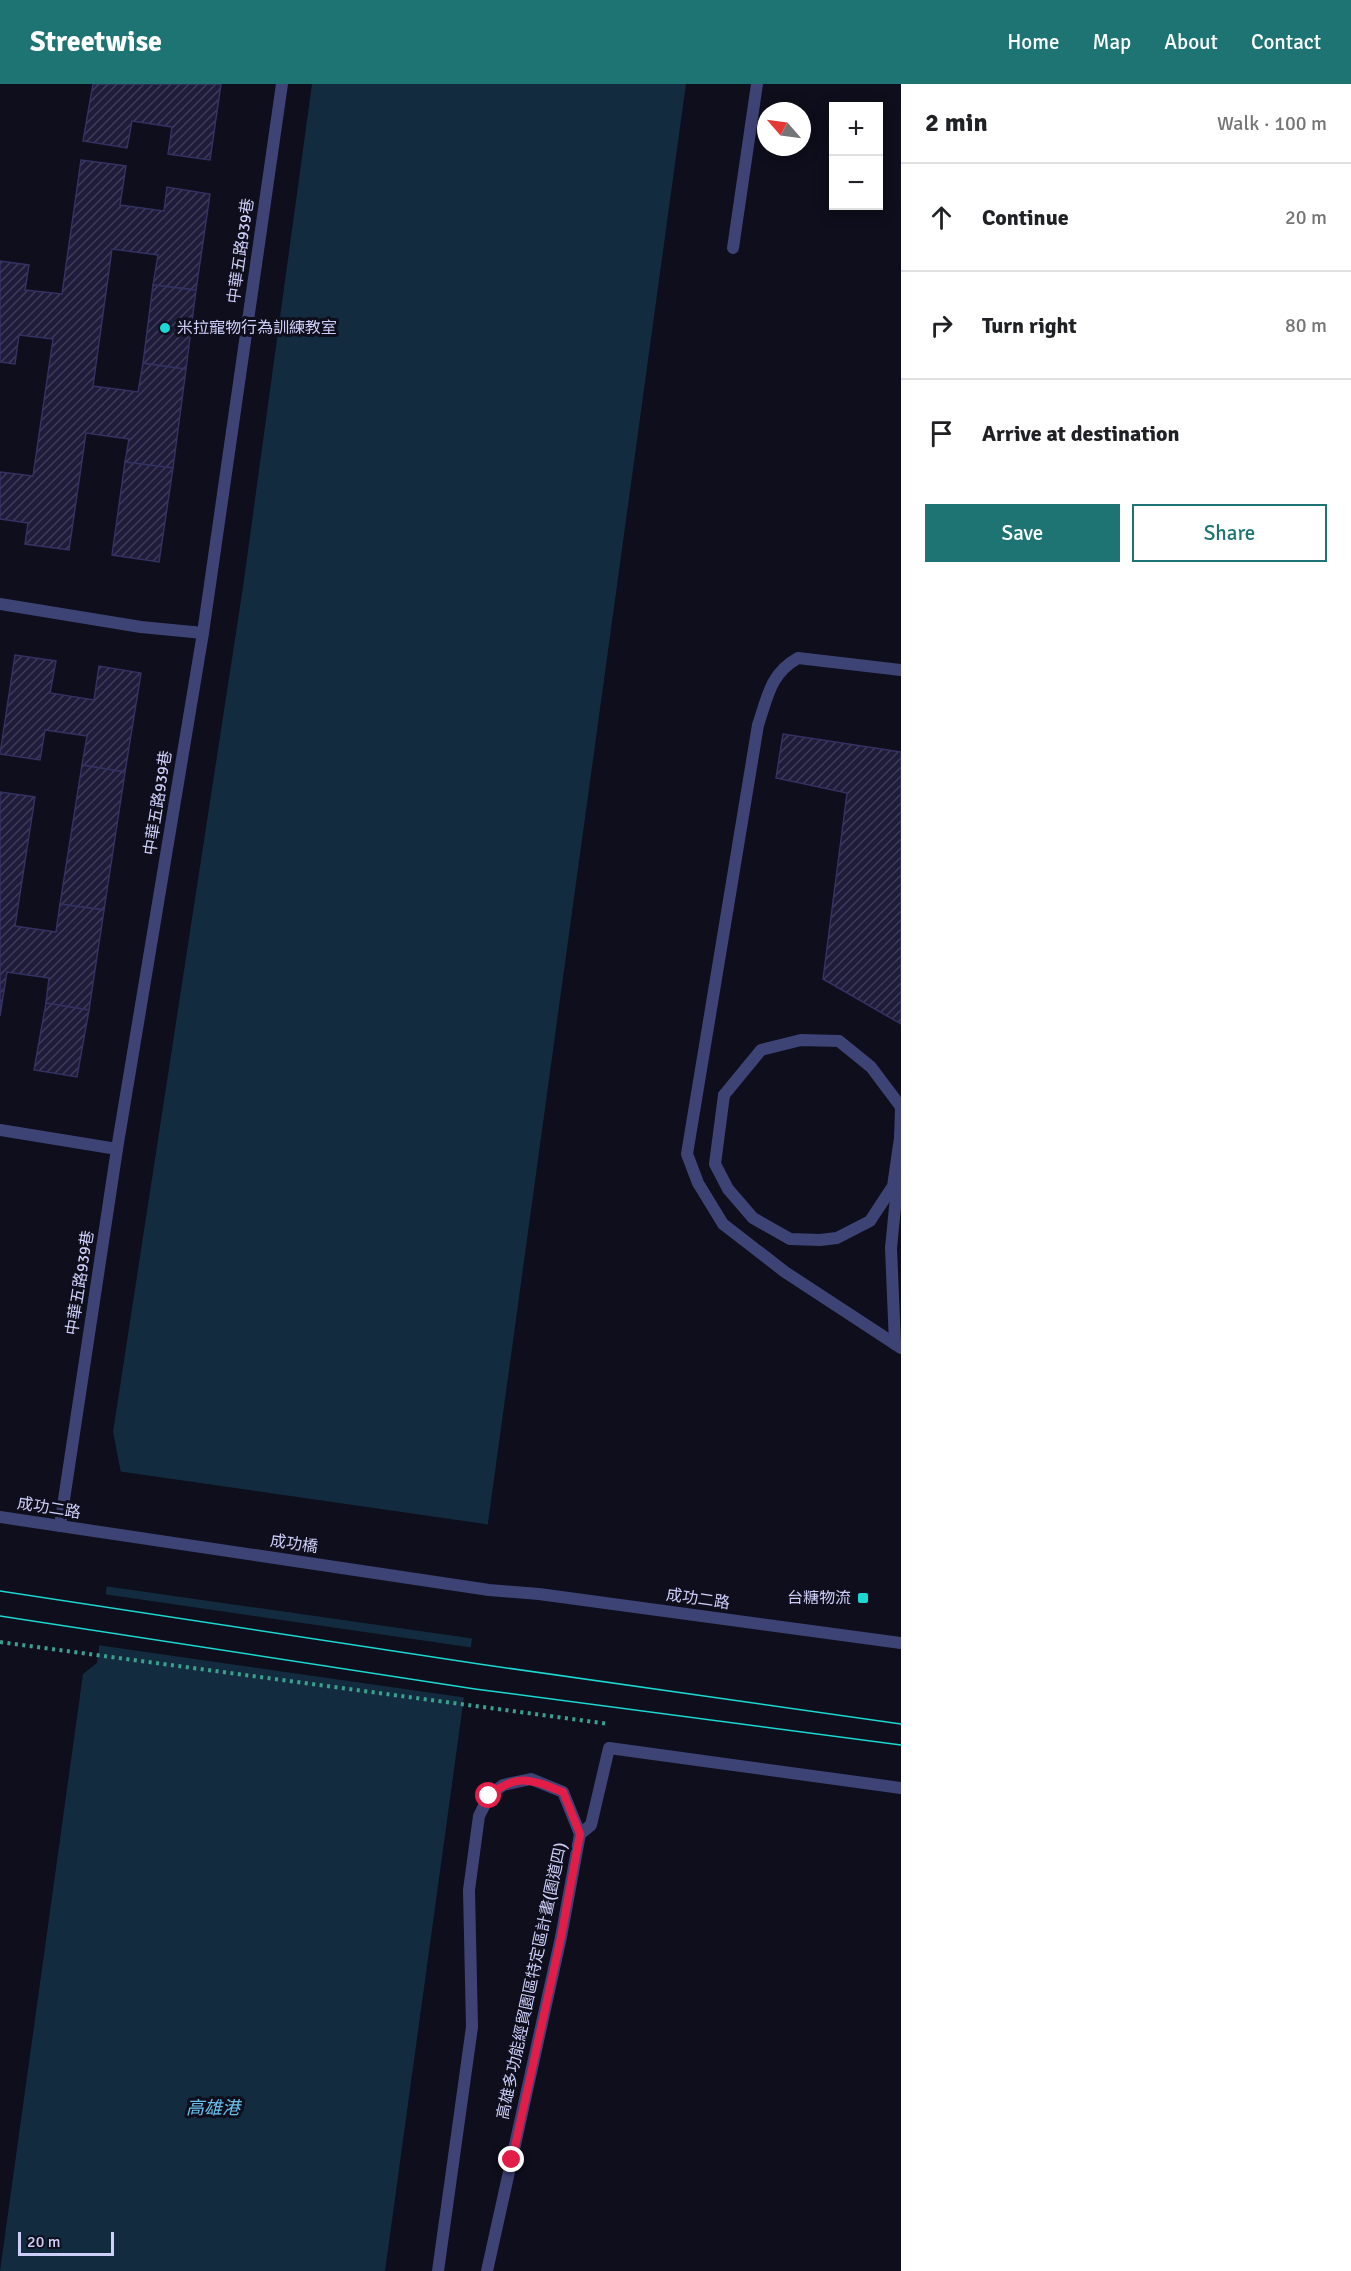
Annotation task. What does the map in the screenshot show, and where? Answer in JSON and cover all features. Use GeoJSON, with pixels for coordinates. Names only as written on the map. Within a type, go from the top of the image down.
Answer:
{"type":"FeatureCollection","features":[{"type":"Feature","properties":{"kind":"street","name":"中華五路939巷"},"geometry":{"type":"LineString","coordinates":[[60,1526],[117,1149],[202,633],[282,84]]}},
{"type":"Feature","properties":{"kind":"street"},"geometry":{"type":"LineString","coordinates":[[733,248],[757,84]]}},
{"type":"Feature","properties":{"kind":"street"},"geometry":{"type":"LineString","coordinates":[[0,604],[141,627],[202,633]]}},
{"type":"Feature","properties":{"kind":"street"},"geometry":{"type":"LineString","coordinates":[[898,1346],[785,1272],[723,1224],[698,1183],[687,1154],[758,725],[774,678],[786,664],[798,658],[901,670]]}},
{"type":"Feature","properties":{"kind":"street"},"geometry":{"type":"LineString","coordinates":[[898,1346],[891,1248],[899,1163],[900,1141],[900,1130],[901,1119],[901,1107],[872,1067],[839,1041],[801,1040],[761,1050],[724,1095],[715,1164],[728,1189],[753,1218],[790,1239],[837,1238],[870,1221],[893,1186],[899,1147],[900,1139],[901,1131]]}},
{"type":"Feature","properties":{"kind":"street"},"geometry":{"type":"LineString","coordinates":[[0,1130],[117,1149]]}},
{"type":"Feature","properties":{"kind":"street","name":"成功二路"},"geometry":{"type":"LineString","coordinates":[[0,1517],[93,1531]]}},
{"type":"Feature","properties":{"kind":"street","name":"成功橋"},"geometry":{"type":"LineString","coordinates":[[93,1531],[489,1590]]}},
{"type":"Feature","properties":{"kind":"street","name":"成功二路"},"geometry":{"type":"LineString","coordinates":[[489,1590],[551,1596],[901,1643]]}},
{"type":"Feature","properties":{"kind":"street"},"geometry":{"type":"LineString","coordinates":[[580,1834],[591,1825],[609,1748],[901,1788]]}},
{"type":"Feature","properties":{"kind":"street","name":"高雄多功能經貿園區特定區計畫(園道四)"},"geometry":{"type":"LineString","coordinates":[[438,2271],[472,2027],[469,1890],[479,1816],[489,1796],[502,1785],[531,1779],[563,1792],[580,1834],[561,1937],[487,2271]]}},
{"type":"Feature","properties":{"kind":"path"},"geometry":{"type":"LineString","coordinates":[[0,1642],[473,1706]]}},
{"type":"Feature","properties":{"kind":"water","name":"高雄港"},"geometry":{"type":"Polygon","coordinates":[[[312,84],[686,84],[385,2271],[0,2271],[83,1674],[97,1663],[121,1473],[113,1432],[243,587],[312,84]]]}},
{"type":"Feature","properties":{"kind":"pier"},"geometry":{"type":"Polygon","coordinates":[[[117,1471],[492,1525],[476,1639],[104,1586],[117,1471]]]}},
{"type":"Feature","properties":{"kind":"pier"},"geometry":{"type":"Polygon","coordinates":[[[103,1594],[475,1648],[468,1698],[97,1645],[103,1594]]]}},
{"type":"Feature","properties":{"kind":"building"},"geometry":{"type":"Polygon","coordinates":[[[93,84],[221,84],[210,160],[168,154],[172,127],[132,121],[127,148],[83,141],[93,84]]]}},
{"type":"Feature","properties":{"kind":"building"},"geometry":{"type":"Polygon","coordinates":[[[81,160],[126,166],[120,205],[164,211],[167,187],[210,194],[196,290],[153,285],[158,255],[112,249],[93,386],[138,392],[143,363],[186,369],[173,468],[125,462],[129,439],[86,433],[69,550],[25,544],[28,523],[0,519],[0,472],[33,476],[53,339],[19,335],[15,364],[0,362],[0,261],[29,265],[25,290],[62,294],[81,160]]]}},
{"type":"Feature","properties":{"kind":"building"},"geometry":{"type":"Polygon","coordinates":[[[153,285],[196,290],[186,369],[143,363],[153,285]]]}},
{"type":"Feature","properties":{"kind":"building"},"geometry":{"type":"Polygon","coordinates":[[[125,462],[173,468],[159,562],[112,555],[125,462]]]}},
{"type":"Feature","properties":{"kind":"building"},"geometry":{"type":"Polygon","coordinates":[[[15,655],[56,661],[50,693],[94,700],[99,666],[141,673],[125,772],[82,765],[87,736],[45,730],[40,760],[0,754],[15,655]]]}},
{"type":"Feature","properties":{"kind":"building"},"geometry":{"type":"Polygon","coordinates":[[[783,734],[901,752],[901,1024],[823,979],[847,793],[776,778],[783,734]]]}},
{"type":"Feature","properties":{"kind":"building"},"geometry":{"type":"Polygon","coordinates":[[[82,765],[125,772],[104,910],[60,904],[82,765]]]}},
{"type":"Feature","properties":{"kind":"building"},"geometry":{"type":"Polygon","coordinates":[[[0,792],[35,797],[15,926],[56,932],[60,904],[104,910],[89,1010],[46,1003],[49,978],[7,972],[0,1016],[0,792]]]}},
{"type":"Feature","properties":{"kind":"building"},"geometry":{"type":"Polygon","coordinates":[[[46,1003],[89,1010],[77,1077],[34,1070],[46,1003]]]}},
{"type":"Feature","properties":{"kind":"tram line"},"geometry":{"type":"LineString","coordinates":[[0,1591],[479,1664],[901,1724]]}},
{"type":"Feature","properties":{"kind":"tram line"},"geometry":{"type":"LineString","coordinates":[[0,1616],[475,1689],[901,1745]]}},
{"type":"Feature","properties":{"kind":"place","name":"米拉寵物行為訓練教室"},"geometry":{"type":"Point","coordinates":[165,328]}},
{"type":"Feature","properties":{"kind":"place","name":"台糖物流"},"geometry":{"type":"Point","coordinates":[863,1598]}},
{"type":"Feature","properties":{"kind":"route"},"geometry":{"type":"LineString","coordinates":[[489,1796],[502,1785],[531,1779],[563,1792],[580,1834],[561,1937],[512,2160]]}}]}
